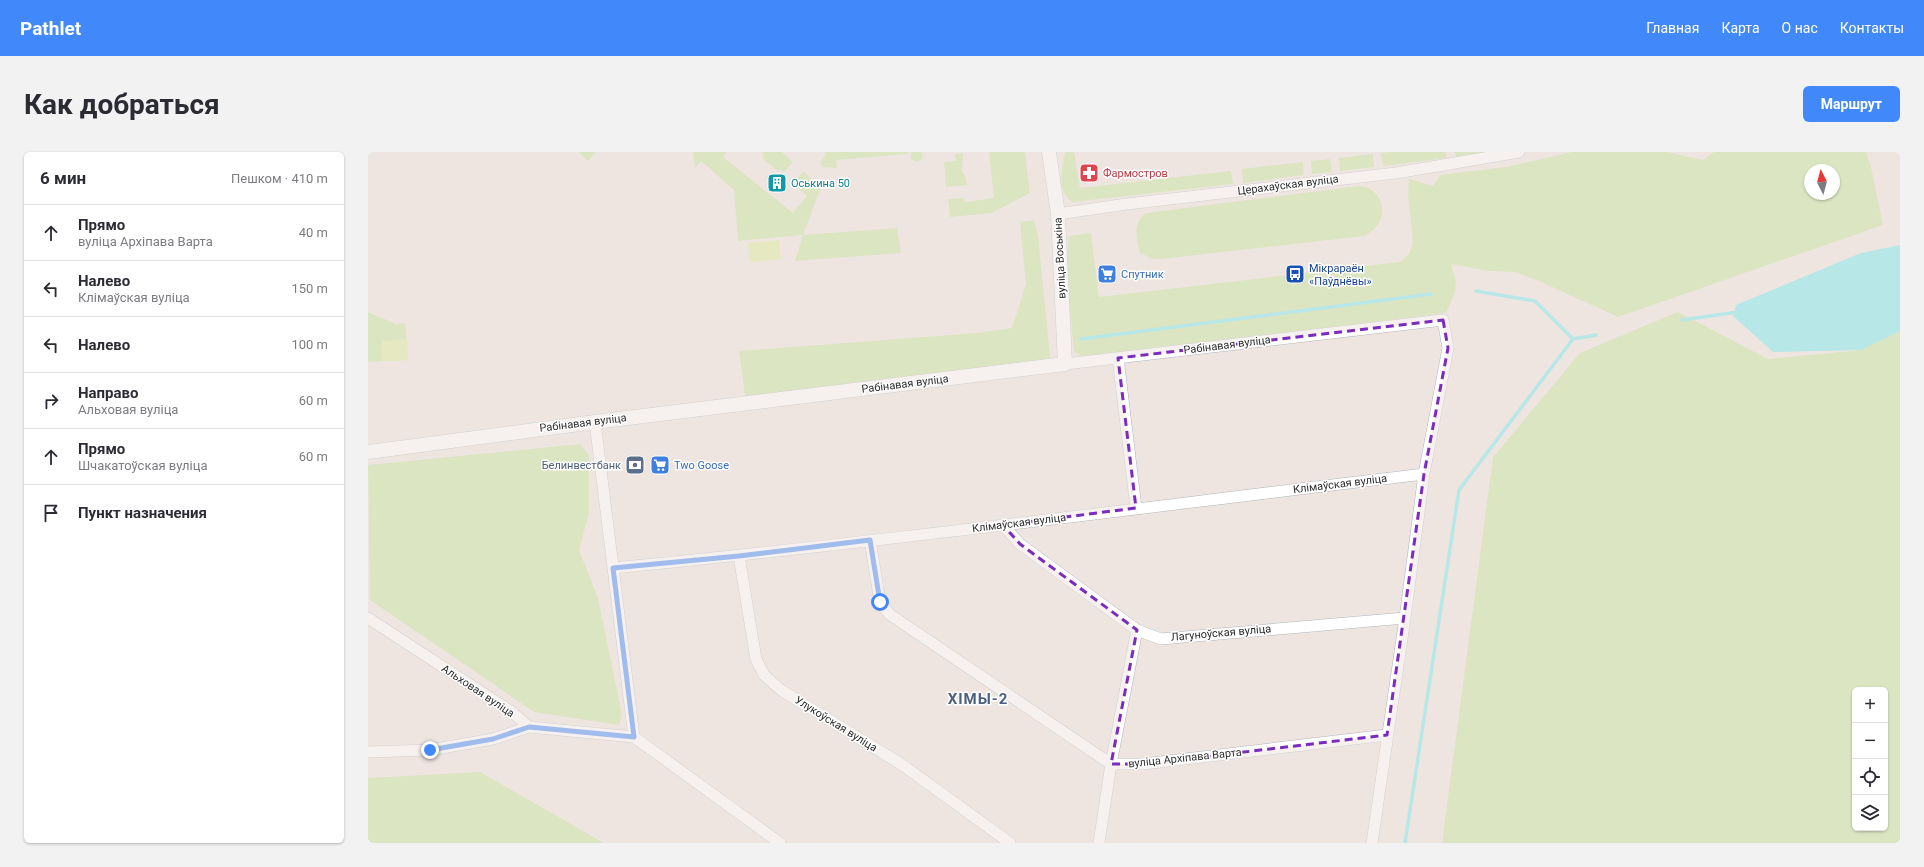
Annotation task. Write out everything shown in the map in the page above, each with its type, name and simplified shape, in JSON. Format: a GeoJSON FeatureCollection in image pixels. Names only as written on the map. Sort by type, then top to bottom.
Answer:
{"type":"FeatureCollection","features":[{"type":"Feature","properties":{"kind":"street","name":"вуліца Воськіна"},"geometry":{"type":"LineString","coordinates":[[1049,152],[1058,214],[1065,364]]}},
{"type":"Feature","properties":{"kind":"street","name":"Церахаўская вуліца"},"geometry":{"type":"LineString","coordinates":[[1058,214],[1127,204],[1396,173],[1519,152]]}},
{"type":"Feature","properties":{"kind":"street","name":"Рабінавая вуліца"},"geometry":{"type":"LineString","coordinates":[[368,452],[594,422],[1065,364],[1443,320],[1448,348],[1424,474]]}},
{"type":"Feature","properties":{"kind":"street"},"geometry":{"type":"LineString","coordinates":[[1118,358],[1136,508]]}},
{"type":"Feature","properties":{"kind":"street"},"geometry":{"type":"LineString","coordinates":[[594,422],[634,737]]}},
{"type":"Feature","properties":{"kind":"street"},"geometry":{"type":"LineString","coordinates":[[1372,843],[1405,618],[1424,474]]}},
{"type":"Feature","properties":{"kind":"street","name":"Клімаўская вуліца"},"geometry":{"type":"LineString","coordinates":[[613,568],[739,556],[1424,474]]}},
{"type":"Feature","properties":{"kind":"street","name":"Лагуноўская вуліца"},"geometry":{"type":"LineString","coordinates":[[1003,525],[1020,544],[1136,630],[1161,638],[1405,618]]}},
{"type":"Feature","properties":{"kind":"street"},"geometry":{"type":"LineString","coordinates":[[870,540],[880,602],[889,614],[1111,764]]}},
{"type":"Feature","properties":{"kind":"street","name":"Улукоўская вуліца"},"geometry":{"type":"LineString","coordinates":[[739,556],[756,659],[764,675],[781,690],[904,766],[1010,843]]}},
{"type":"Feature","properties":{"kind":"street","name":"Альховая вуліца"},"geometry":{"type":"LineString","coordinates":[[368,618],[512,712],[529,727]]}},
{"type":"Feature","properties":{"kind":"street"},"geometry":{"type":"LineString","coordinates":[[1099,843],[1111,764],[1136,630]]}},
{"type":"Feature","properties":{"kind":"street"},"geometry":{"type":"LineString","coordinates":[[368,752],[437,748],[493,739],[529,727],[634,737],[780,843]]}},
{"type":"Feature","properties":{"kind":"street","name":"вуліца Архіпава Варта"},"geometry":{"type":"LineString","coordinates":[[1111,764],[1143,764],[1387,735]]}},
{"type":"Feature","properties":{"kind":"highlighted area"},"geometry":{"type":"Polygon","coordinates":[[[1443,320],[1448,348],[1424,474],[1387,735],[1143,764],[1111,764],[1137,630],[1020,544],[1003,525],[1136,508],[1118,358],[1443,320]]]}},
{"type":"Feature","properties":{"kind":"green space"},"geometry":{"type":"Polygon","coordinates":[[[578,152],[595,152],[588,161],[578,152]]]}},
{"type":"Feature","properties":{"kind":"green space"},"geometry":{"type":"Polygon","coordinates":[[[693,152],[727,152],[723,157],[793,213],[807,196],[797,187],[799,185],[795,182],[803,171],[821,187],[803,235],[738,241],[734,190],[701,161],[695,168],[693,152]]]}},
{"type":"Feature","properties":{"kind":"green space"},"geometry":{"type":"Polygon","coordinates":[[[761,152],[782,152],[793,162],[784,172],[780,169],[778,171],[762,158],[764,155],[761,152]]]}},
{"type":"Feature","properties":{"kind":"green space"},"geometry":{"type":"Polygon","coordinates":[[[824,152],[909,152],[907,154],[836,160],[837,168],[822,167],[821,162],[826,154],[824,152]]]}},
{"type":"Feature","properties":{"kind":"green space"},"geometry":{"type":"Polygon","coordinates":[[[911,152],[922,152],[923,158],[917,162],[911,159],[911,152]]]}},
{"type":"Feature","properties":{"kind":"green space"},"geometry":{"type":"Polygon","coordinates":[[[989,152],[1025,152],[1030,193],[992,213],[950,217],[948,199],[963,198],[965,202],[994,198],[989,152]]]}},
{"type":"Feature","properties":{"kind":"green space"},"geometry":{"type":"Polygon","coordinates":[[[1065,152],[1074,152],[1080,188],[1231,171],[1233,184],[1073,202],[1064,193],[1062,186],[1062,172],[1065,152]]]}},
{"type":"Feature","properties":{"kind":"green space"},"geometry":{"type":"Polygon","coordinates":[[[1446,152],[1446,158],[1383,166],[1381,153],[1446,152]]]}},
{"type":"Feature","properties":{"kind":"green space"},"geometry":{"type":"Polygon","coordinates":[[[1455,152],[1489,152],[1456,157],[1455,152]]]}},
{"type":"Feature","properties":{"kind":"green space"},"geometry":{"type":"Polygon","coordinates":[[[1572,152],[1667,152],[1703,160],[1714,152],[1866,152],[1871,167],[1883,225],[1618,317],[1539,281],[1515,272],[1489,271],[1451,264],[1456,281],[1455,292],[1446,313],[1084,357],[1074,352],[1066,268],[1069,236],[1091,233],[1099,297],[1400,262],[1409,254],[1413,243],[1408,194],[1409,179],[1433,186],[1440,175],[1506,167],[1572,152]]]}},
{"type":"Feature","properties":{"kind":"green space"},"geometry":{"type":"Polygon","coordinates":[[[963,153],[962,173],[964,173],[967,185],[946,187],[944,162],[956,161],[955,154],[963,153]]]}},
{"type":"Feature","properties":{"kind":"green space"},"geometry":{"type":"Polygon","coordinates":[[[1373,154],[1374,167],[1340,171],[1339,158],[1373,154]]]}},
{"type":"Feature","properties":{"kind":"green space"},"geometry":{"type":"Polygon","coordinates":[[[1330,159],[1332,172],[1312,174],[1311,161],[1330,159]]]}},
{"type":"Feature","properties":{"kind":"green space"},"geometry":{"type":"Polygon","coordinates":[[[1303,162],[1304,175],[1243,183],[1242,169],[1303,162]]]}},
{"type":"Feature","properties":{"kind":"green space"},"geometry":{"type":"Polygon","coordinates":[[[1359,186],[1373,191],[1379,198],[1382,210],[1379,223],[1370,233],[1364,236],[1161,259],[1153,259],[1140,253],[1136,231],[1139,222],[1146,213],[1359,186]]]}},
{"type":"Feature","properties":{"kind":"green space"},"geometry":{"type":"Polygon","coordinates":[[[1034,220],[1038,236],[1051,366],[746,403],[739,351],[977,333],[1012,328],[1026,284],[1020,222],[1034,220]]]}},
{"type":"Feature","properties":{"kind":"green space"},"geometry":{"type":"Polygon","coordinates":[[[897,228],[901,253],[795,261],[803,235],[897,228]]]}},
{"type":"Feature","properties":{"kind":"green space"},"geometry":{"type":"Polygon","coordinates":[[[779,240],[781,259],[750,262],[748,243],[779,240]]]}},
{"type":"Feature","properties":{"kind":"green space"},"geometry":{"type":"Polygon","coordinates":[[[368,312],[396,324],[405,323],[408,360],[368,362],[368,312]]]}},
{"type":"Feature","properties":{"kind":"green space"},"geometry":{"type":"Polygon","coordinates":[[[1678,312],[1768,359],[1861,350],[1900,331],[1900,843],[1442,843],[1493,457],[1580,353],[1678,312]]]}},
{"type":"Feature","properties":{"kind":"green space"},"geometry":{"type":"Polygon","coordinates":[[[407,339],[408,360],[382,361],[381,341],[407,339]]]}},
{"type":"Feature","properties":{"kind":"green space"},"geometry":{"type":"Polygon","coordinates":[[[580,444],[589,455],[589,513],[579,550],[598,598],[622,715],[619,725],[534,712],[370,600],[368,465],[580,444]]]}},
{"type":"Feature","properties":{"kind":"green space"},"geometry":{"type":"Polygon","coordinates":[[[480,772],[604,843],[368,843],[368,778],[480,772]]]}},
{"type":"Feature","properties":{"kind":"water"},"geometry":{"type":"Polygon","coordinates":[[[1900,245],[1900,331],[1861,350],[1773,352],[1733,316],[1736,305],[1861,253],[1900,245]]]}},
{"type":"Feature","properties":{"kind":"waterway"},"geometry":{"type":"LineString","coordinates":[[1476,291],[1535,301],[1573,339]]}},
{"type":"Feature","properties":{"kind":"waterway"},"geometry":{"type":"LineString","coordinates":[[1081,339],[1431,294]]}},
{"type":"Feature","properties":{"kind":"waterway"},"geometry":{"type":"LineString","coordinates":[[1682,320],[1738,312]]}},
{"type":"Feature","properties":{"kind":"waterway"},"geometry":{"type":"LineString","coordinates":[[1405,843],[1459,490],[1573,339],[1596,335]]}},
{"type":"Feature","properties":{"kind":"place","name":"Фармостров"},"geometry":{"type":"Point","coordinates":[1089,173]}},
{"type":"Feature","properties":{"kind":"place","name":"Оськина 50"},"geometry":{"type":"Point","coordinates":[777,183]}},
{"type":"Feature","properties":{"kind":"place","name":"Спутник"},"geometry":{"type":"Point","coordinates":[1107,274]}},
{"type":"Feature","properties":{"kind":"place","name":"Мікрараён «Паўднёвы»"},"geometry":{"type":"Point","coordinates":[1295,274]}},
{"type":"Feature","properties":{"kind":"place","name":"Белинвестбанк"},"geometry":{"type":"Point","coordinates":[635,465]}},
{"type":"Feature","properties":{"kind":"place","name":"Two Goose"},"geometry":{"type":"Point","coordinates":[660,465]}},
{"type":"Feature","properties":{"kind":"district","name":"ХІМЫ-2"},"geometry":{"type":"Point","coordinates":[978,699]}},
{"type":"Feature","properties":{"kind":"route"},"geometry":{"type":"LineString","coordinates":[[430,750],[493,739],[529,727],[634,737],[613,568],[739,556],[870,540],[880,602]]}}]}
